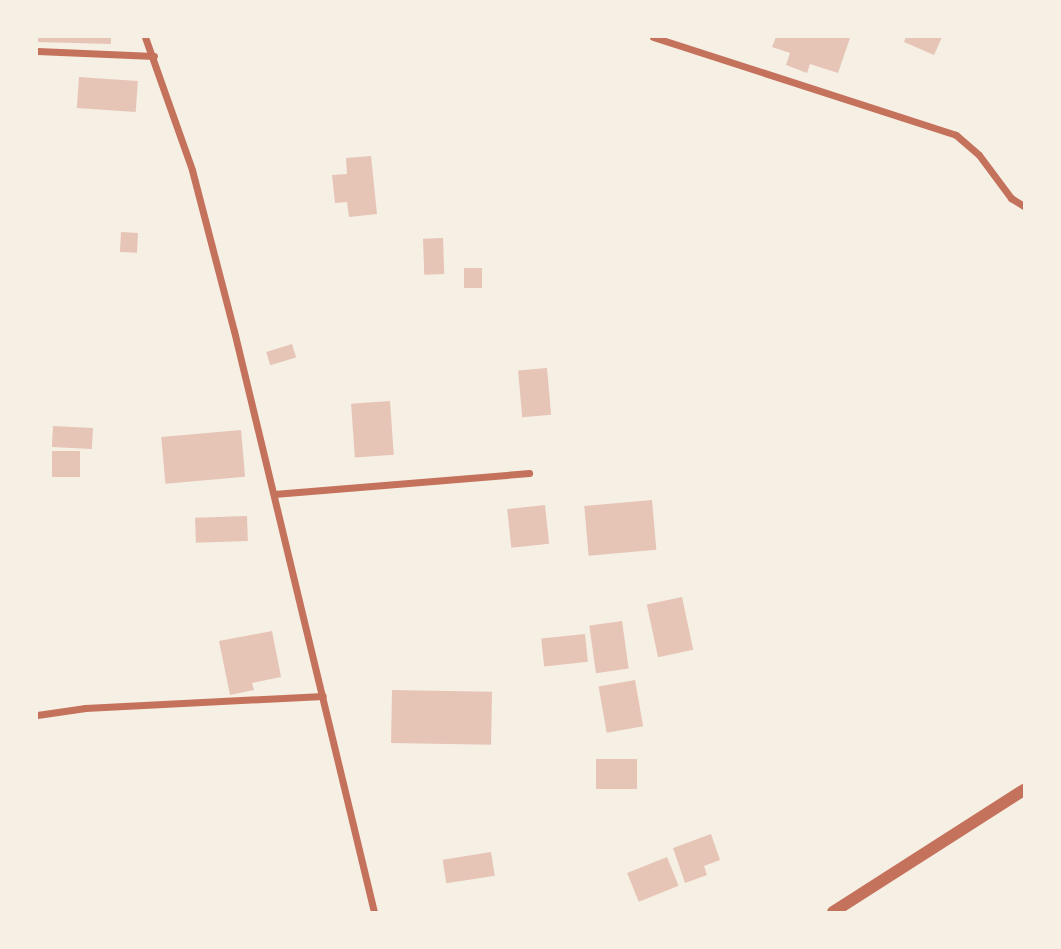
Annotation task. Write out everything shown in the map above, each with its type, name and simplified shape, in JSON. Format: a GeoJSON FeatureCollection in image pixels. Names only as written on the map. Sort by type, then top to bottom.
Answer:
{"type":"FeatureCollection","features":[{"type":"Feature","properties":{"kind":"street"},"geometry":{"type":"LineString","coordinates":[[145,37],[192,170],[274,494],[374,912]]}},
{"type":"Feature","properties":{"kind":"street"},"geometry":{"type":"LineString","coordinates":[[653,37],[956,135],[979,155],[1011,198],[1024,206]]}},
{"type":"Feature","properties":{"kind":"street"},"geometry":{"type":"LineString","coordinates":[[37,51],[153,56]]}},
{"type":"Feature","properties":{"kind":"street"},"geometry":{"type":"LineString","coordinates":[[274,494],[529,473]]}},
{"type":"Feature","properties":{"kind":"street"},"geometry":{"type":"LineString","coordinates":[[37,715],[85,708],[323,696]]}},
{"type":"Feature","properties":{"kind":"street"},"geometry":{"type":"LineString","coordinates":[[833,912],[1024,790]]}},
{"type":"Feature","properties":{"kind":"building"},"geometry":{"type":"Polygon","coordinates":[[[37,37],[111,37],[111,44],[37,42],[37,37]]]}},
{"type":"Feature","properties":{"kind":"building"},"geometry":{"type":"Polygon","coordinates":[[[776,37],[850,38],[838,73],[810,64],[807,73],[786,65],[790,53],[772,47],[776,37]]]}},
{"type":"Feature","properties":{"kind":"building"},"geometry":{"type":"Polygon","coordinates":[[[906,37],[942,37],[934,55],[904,42],[906,37]]]}},
{"type":"Feature","properties":{"kind":"building"},"geometry":{"type":"Polygon","coordinates":[[[79,77],[138,81],[136,112],[77,108],[79,77]]]}},
{"type":"Feature","properties":{"kind":"building"},"geometry":{"type":"Polygon","coordinates":[[[371,156],[377,214],[349,217],[347,202],[335,203],[332,175],[347,174],[346,158],[371,156]]]}},
{"type":"Feature","properties":{"kind":"building"},"geometry":{"type":"Polygon","coordinates":[[[121,232],[138,233],[137,253],[120,252],[121,232]]]}},
{"type":"Feature","properties":{"kind":"building"},"geometry":{"type":"Polygon","coordinates":[[[443,238],[444,274],[424,275],[423,239],[443,238]]]}},
{"type":"Feature","properties":{"kind":"building"},"geometry":{"type":"Polygon","coordinates":[[[464,268],[482,268],[482,288],[464,288],[464,268]]]}},
{"type":"Feature","properties":{"kind":"building"},"geometry":{"type":"Polygon","coordinates":[[[292,344],[296,357],[270,365],[266,352],[292,344]]]}},
{"type":"Feature","properties":{"kind":"building"},"geometry":{"type":"Polygon","coordinates":[[[547,368],[551,415],[522,417],[518,371],[547,368]]]}},
{"type":"Feature","properties":{"kind":"building"},"geometry":{"type":"Polygon","coordinates":[[[390,401],[394,455],[355,458],[351,404],[390,401]]]}},
{"type":"Feature","properties":{"kind":"building"},"geometry":{"type":"Polygon","coordinates":[[[53,426],[93,428],[92,449],[52,447],[53,426]]]}},
{"type":"Feature","properties":{"kind":"building"},"geometry":{"type":"Polygon","coordinates":[[[241,430],[245,477],[165,484],[161,437],[241,430]]]}},
{"type":"Feature","properties":{"kind":"building"},"geometry":{"type":"Polygon","coordinates":[[[52,451],[80,451],[80,477],[52,477],[52,451]]]}},
{"type":"Feature","properties":{"kind":"building"},"geometry":{"type":"Polygon","coordinates":[[[652,500],[656,550],[589,556],[584,506],[652,500]]]}},
{"type":"Feature","properties":{"kind":"building"},"geometry":{"type":"Polygon","coordinates":[[[545,505],[549,544],[511,548],[507,509],[545,505]]]}},
{"type":"Feature","properties":{"kind":"building"},"geometry":{"type":"Polygon","coordinates":[[[247,516],[248,541],[196,543],[195,518],[247,516]]]}},
{"type":"Feature","properties":{"kind":"building"},"geometry":{"type":"Polygon","coordinates":[[[682,597],[693,650],[658,657],[647,604],[682,597]]]}},
{"type":"Feature","properties":{"kind":"building"},"geometry":{"type":"Polygon","coordinates":[[[622,621],[629,669],[596,673],[589,626],[622,621]]]}},
{"type":"Feature","properties":{"kind":"building"},"geometry":{"type":"Polygon","coordinates":[[[272,631],[281,677],[252,683],[254,690],[230,695],[219,641],[272,631]]]}},
{"type":"Feature","properties":{"kind":"building"},"geometry":{"type":"Polygon","coordinates":[[[585,634],[588,662],[544,666],[541,639],[585,634]]]}},
{"type":"Feature","properties":{"kind":"building"},"geometry":{"type":"Polygon","coordinates":[[[635,680],[643,726],[607,733],[599,686],[635,680]]]}},
{"type":"Feature","properties":{"kind":"building"},"geometry":{"type":"Polygon","coordinates":[[[392,690],[492,692],[491,745],[391,743],[392,690]]]}},
{"type":"Feature","properties":{"kind":"building"},"geometry":{"type":"Polygon","coordinates":[[[596,759],[637,759],[637,789],[596,789],[596,759]]]}},
{"type":"Feature","properties":{"kind":"building"},"geometry":{"type":"Polygon","coordinates":[[[711,834],[720,860],[704,866],[707,875],[685,883],[673,848],[711,834]]]}},
{"type":"Feature","properties":{"kind":"building"},"geometry":{"type":"Polygon","coordinates":[[[491,852],[495,876],[446,883],[443,860],[491,852]]]}},
{"type":"Feature","properties":{"kind":"building"},"geometry":{"type":"Polygon","coordinates":[[[667,857],[679,886],[639,902],[627,873],[667,857]]]}}]}
